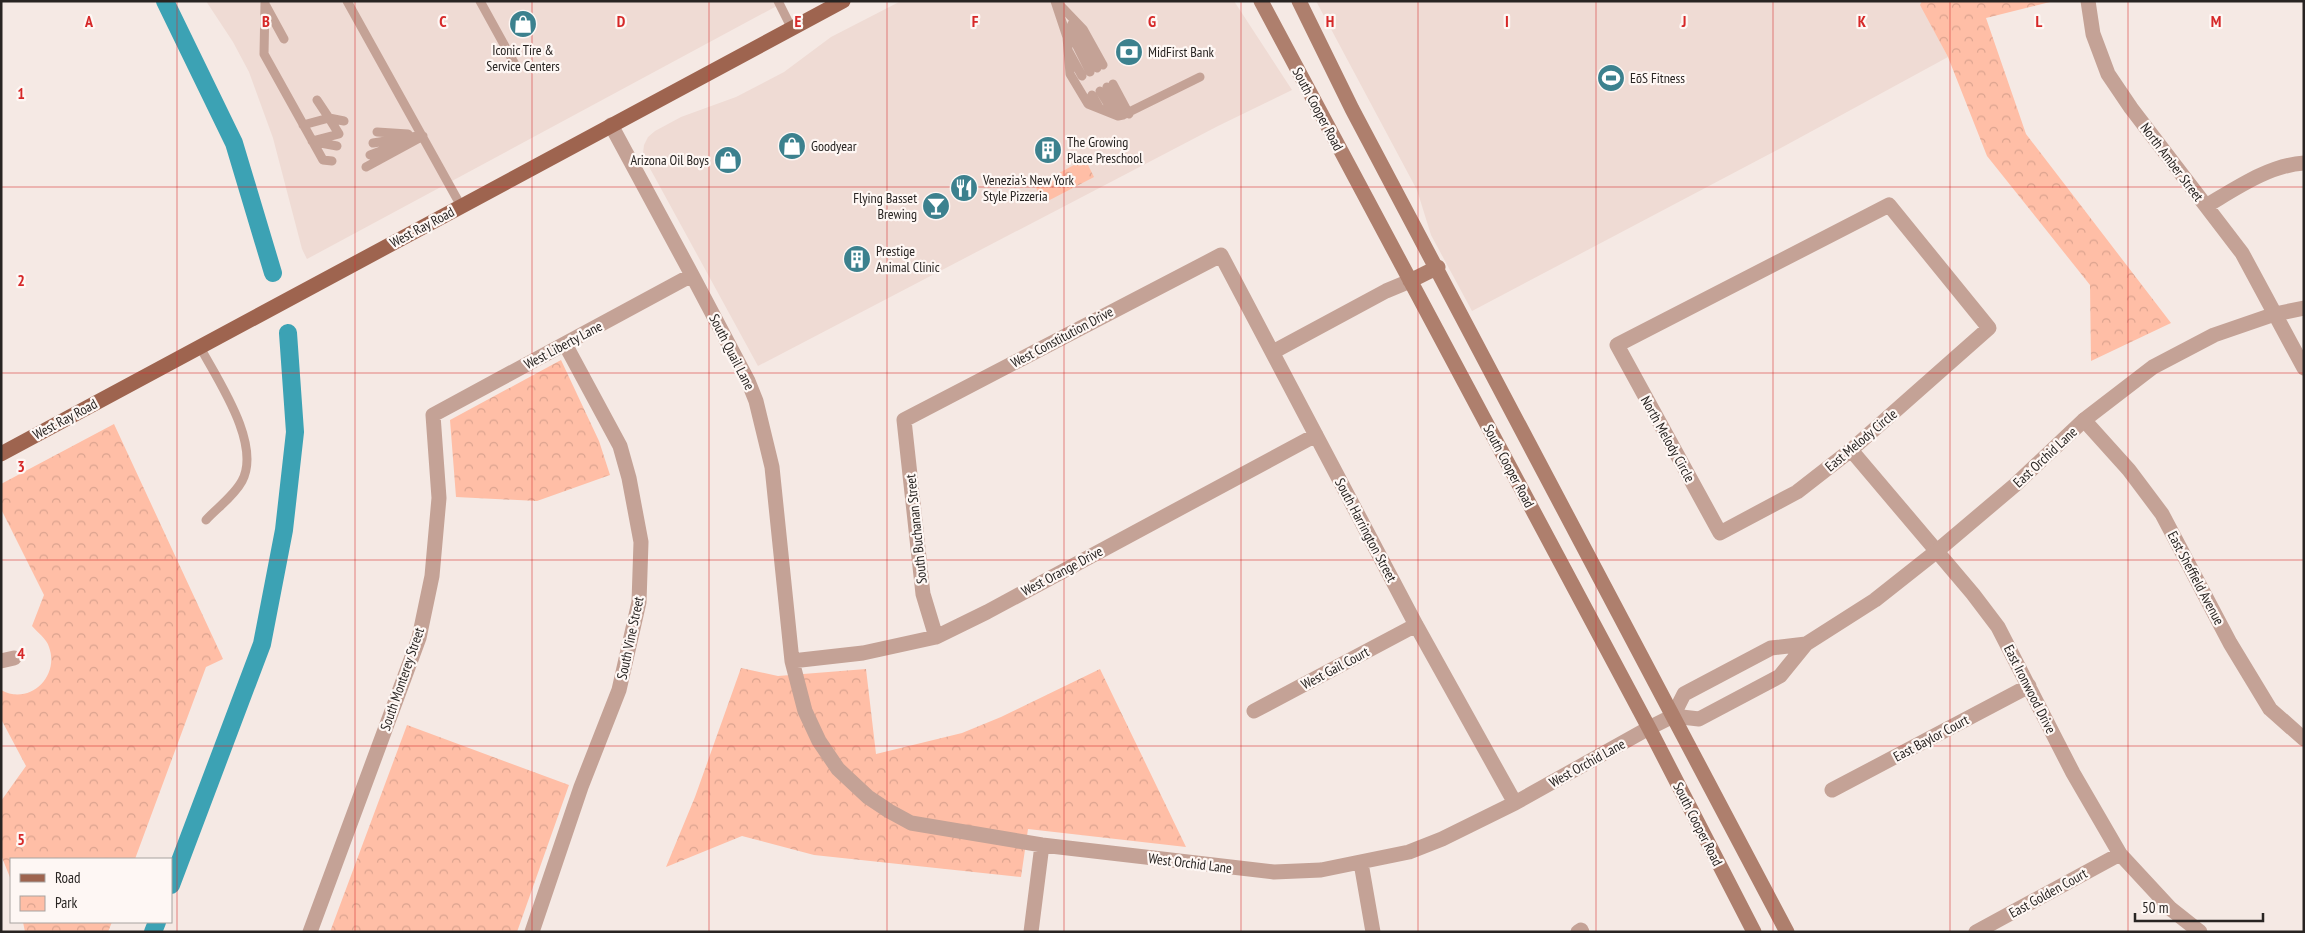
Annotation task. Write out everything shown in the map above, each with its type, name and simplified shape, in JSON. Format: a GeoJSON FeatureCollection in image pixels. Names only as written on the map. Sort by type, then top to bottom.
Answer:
{"type":"FeatureCollection","features":[{"type":"Feature","properties":{"kind":"main road","name":"West Ray Road"},"geometry":{"type":"LineString","coordinates":[[1,454],[843,1]]}},
{"type":"Feature","properties":{"kind":"main road","name":"South Cooper Road"},"geometry":{"type":"LineString","coordinates":[[1261,1],[1649,728],[1754,932]]}},
{"type":"Feature","properties":{"kind":"main road","name":"South Cooper Road"},"geometry":{"type":"LineString","coordinates":[[1299,1],[1352,108],[1438,267],[1787,932]]}},
{"type":"Feature","properties":{"kind":"main road"},"geometry":{"type":"LineString","coordinates":[[1410,281],[1438,267]]}},
{"type":"Feature","properties":{"kind":"street","name":"North Amber Street"},"geometry":{"type":"LineString","coordinates":[[2088,1],[2093,34],[2108,74],[2131,108],[2242,253],[2304,368]]}},
{"type":"Feature","properties":{"kind":"street","name":"South Quail Lane"},"geometry":{"type":"LineString","coordinates":[[611,125],[748,380],[756,401],[772,467],[792,661]]}},
{"type":"Feature","properties":{"kind":"street"},"geometry":{"type":"LineString","coordinates":[[2206,206],[2253,179],[2294,164],[2304,163]]}},
{"type":"Feature","properties":{"kind":"street","name":"East Melody Circle"},"geometry":{"type":"LineString","coordinates":[[1617,345],[1889,205],[1989,328],[1851,450],[1797,492],[1720,533]]}},
{"type":"Feature","properties":{"kind":"street","name":"South Harrington Street"},"geometry":{"type":"LineString","coordinates":[[1221,255],[1416,625],[1515,802]]}},
{"type":"Feature","properties":{"kind":"street","name":"West Constitution Drive"},"geometry":{"type":"LineString","coordinates":[[904,420],[1221,255]]}},
{"type":"Feature","properties":{"kind":"street","name":"West Liberty Lane"},"geometry":{"type":"LineString","coordinates":[[433,415],[692,275]]}},
{"type":"Feature","properties":{"kind":"street"},"geometry":{"type":"LineString","coordinates":[[1273,352],[1386,291],[1410,281]]}},
{"type":"Feature","properties":{"kind":"street","name":"East Orchid Lane"},"geometry":{"type":"LineString","coordinates":[[1806,644],[1771,648],[1684,694],[1673,716],[1699,720],[1780,676],[1806,644],[1875,600],[1937,551],[2015,484],[2084,420],[2153,368],[2214,335],[2274,314],[2304,308]]}},
{"type":"Feature","properties":{"kind":"street","name":"South Vine Street"},"geometry":{"type":"LineString","coordinates":[[532,932],[581,787],[619,690],[639,602],[641,542],[629,478],[620,446],[565,344]]}},
{"type":"Feature","properties":{"kind":"street","name":"North Melody Circle"},"geometry":{"type":"LineString","coordinates":[[1617,345],[1720,533]]}},
{"type":"Feature","properties":{"kind":"street","name":"South Monterey Street"},"geometry":{"type":"LineString","coordinates":[[310,932],[419,638],[432,576],[439,498],[433,415]]}},
{"type":"Feature","properties":{"kind":"street","name":"South Buchanan Street"},"geometry":{"type":"LineString","coordinates":[[904,420],[924,594],[936,637]]}},
{"type":"Feature","properties":{"kind":"street","name":"East Sheffield Avenue"},"geometry":{"type":"LineString","coordinates":[[2084,420],[2129,470],[2162,514],[2230,643],[2270,709],[2304,738]]}},
{"type":"Feature","properties":{"kind":"street","name":"West Orange Drive"},"geometry":{"type":"LineString","coordinates":[[792,661],[864,654],[936,637],[987,612],[1316,435]]}},
{"type":"Feature","properties":{"kind":"street","name":"East Ironwood Drive"},"geometry":{"type":"LineString","coordinates":[[1851,450],[1973,594],[1998,627],[2073,773],[2120,854],[2171,909],[2200,932]]}},
{"type":"Feature","properties":{"kind":"street","name":"West Gail Court"},"geometry":{"type":"LineString","coordinates":[[1254,711],[1416,625]]}},
{"type":"Feature","properties":{"kind":"street","name":"West Orchid Lane"},"geometry":{"type":"LineString","coordinates":[[792,661],[804,711],[819,741],[838,769],[868,797],[912,823],[1042,845],[1274,872],[1321,870],[1361,863],[1409,852],[1442,840],[1649,728]]}},
{"type":"Feature","properties":{"kind":"street","name":"East Baylor Court"},"geometry":{"type":"LineString","coordinates":[[1832,790],[2029,686]]}},
{"type":"Feature","properties":{"kind":"street"},"geometry":{"type":"LineString","coordinates":[[1649,728],[1673,716]]}},
{"type":"Feature","properties":{"kind":"street"},"geometry":{"type":"LineString","coordinates":[[1031,932],[1042,845]]}},
{"type":"Feature","properties":{"kind":"street","name":"East Golden Court"},"geometry":{"type":"LineString","coordinates":[[1976,932],[2120,854]]}},
{"type":"Feature","properties":{"kind":"street"},"geometry":{"type":"LineString","coordinates":[[1361,863],[1373,932]]}},
{"type":"Feature","properties":{"kind":"lane"},"geometry":{"type":"LineString","coordinates":[[347,1],[461,206]]}},
{"type":"Feature","properties":{"kind":"lane"},"geometry":{"type":"LineString","coordinates":[[480,1],[517,68]]}},
{"type":"Feature","properties":{"kind":"lane"},"geometry":{"type":"LineString","coordinates":[[778,1],[792,29]]}},
{"type":"Feature","properties":{"kind":"lane"},"geometry":{"type":"LineString","coordinates":[[1055,1],[1067,37],[1070,74],[1088,104],[1122,114],[1200,77]]}},
{"type":"Feature","properties":{"kind":"lane"},"geometry":{"type":"LineString","coordinates":[[1055,1],[1082,29],[1093,70]]}},
{"type":"Feature","properties":{"kind":"lane"},"geometry":{"type":"LineString","coordinates":[[1055,1],[1093,70]]}},
{"type":"Feature","properties":{"kind":"lane"},"geometry":{"type":"LineString","coordinates":[[264,2],[284,39]]}},
{"type":"Feature","properties":{"kind":"lane"},"geometry":{"type":"LineString","coordinates":[[264,2],[264,54],[322,160],[332,161]]}},
{"type":"Feature","properties":{"kind":"lane"},"geometry":{"type":"LineString","coordinates":[[1067,47],[1093,70]]}},
{"type":"Feature","properties":{"kind":"lane"},"geometry":{"type":"LineString","coordinates":[[1100,109],[1103,89]]}},
{"type":"Feature","properties":{"kind":"lane"},"geometry":{"type":"LineString","coordinates":[[1103,89],[1122,114]]}},
{"type":"Feature","properties":{"kind":"lane"},"geometry":{"type":"LineString","coordinates":[[1103,89],[1122,114]]}},
{"type":"Feature","properties":{"kind":"lane"},"geometry":{"type":"LineString","coordinates":[[312,141],[339,134],[317,100]]}},
{"type":"Feature","properties":{"kind":"lane"},"geometry":{"type":"LineString","coordinates":[[303,125],[329,118],[344,121]]}},
{"type":"Feature","properties":{"kind":"lane"},"geometry":{"type":"LineString","coordinates":[[377,132],[423,136]]}},
{"type":"Feature","properties":{"kind":"lane"},"geometry":{"type":"LineString","coordinates":[[373,143],[423,136]]}},
{"type":"Feature","properties":{"kind":"lane"},"geometry":{"type":"LineString","coordinates":[[370,155],[423,136]]}},
{"type":"Feature","properties":{"kind":"lane"},"geometry":{"type":"LineString","coordinates":[[366,167],[423,136]]}},
{"type":"Feature","properties":{"kind":"lane"},"geometry":{"type":"LineString","coordinates":[[312,141],[336,146]]}},
{"type":"Feature","properties":{"kind":"lane"},"geometry":{"type":"LineString","coordinates":[[200,347],[239,421],[248,461],[242,482],[206,520]]}},
{"type":"Feature","properties":{"kind":"shaded area"},"geometry":{"type":"Polygon","coordinates":[[[206,1],[786,1],[307,259],[302,249],[273,138],[249,72],[233,42],[206,1]]]}},
{"type":"Feature","properties":{"kind":"shaded area"},"geometry":{"type":"Polygon","coordinates":[[[901,1],[1234,1],[1292,90],[1218,126],[758,366],[647,163],[643,153],[644,145],[648,137],[655,131],[681,117],[736,97],[784,72],[831,37],[901,1]]]}},
{"type":"Feature","properties":{"kind":"shaded area"},"geometry":{"type":"Polygon","coordinates":[[[1316,1],[1922,1],[1921,5],[1948,57],[1779,149],[1472,311],[1431,235],[1417,190],[1316,1]]]}},
{"type":"Feature","properties":{"kind":"green space"},"geometry":{"type":"Polygon","coordinates":[[[1922,1],[2054,1],[1986,18],[2026,134],[2171,323],[2091,361],[2090,285],[1987,156],[1948,57],[1920,5],[1922,1]]]}},
{"type":"Feature","properties":{"kind":"green space"},"geometry":{"type":"Polygon","coordinates":[[[1085,159],[1094,177],[1044,203],[1035,186],[1085,159]]]}},
{"type":"Feature","properties":{"kind":"green space"},"geometry":{"type":"Polygon","coordinates":[[[561,360],[599,441],[610,475],[537,501],[456,497],[450,420],[561,360]]]}},
{"type":"Feature","properties":{"kind":"green space"},"geometry":{"type":"Polygon","coordinates":[[[114,424],[223,659],[206,667],[135,858],[10,858],[10,878],[1,855],[1,801],[26,766],[1,719],[1,690],[12,694],[22,694],[40,686],[50,669],[51,658],[46,641],[32,626],[44,595],[1,509],[1,484],[114,424]]]}},
{"type":"Feature","properties":{"kind":"green space"},"geometry":{"type":"Polygon","coordinates":[[[741,668],[778,676],[866,669],[876,754],[962,733],[1001,717],[1100,669],[1186,847],[1028,829],[1021,877],[814,855],[742,836],[666,867],[695,797],[741,668]]]}},
{"type":"Feature","properties":{"kind":"green space"},"geometry":{"type":"Polygon","coordinates":[[[407,725],[569,785],[517,932],[330,932],[407,725]]]}},
{"type":"Feature","properties":{"kind":"green space"},"geometry":{"type":"Polygon","coordinates":[[[23,923],[112,923],[108,932],[25,932],[23,923]]]}},
{"type":"Feature","properties":{"kind":"waterway"},"geometry":{"type":"LineString","coordinates":[[165,1],[234,143],[273,273]]}},
{"type":"Feature","properties":{"kind":"waterway"},"geometry":{"type":"LineString","coordinates":[[172,882],[262,644],[284,530],[295,432],[288,333]]}},
{"type":"Feature","properties":{"kind":"waterway"},"geometry":{"type":"LineString","coordinates":[[153,932],[157,923]]}},
{"type":"Feature","properties":{"kind":"place","name":"Iconic Tire & Service Centers"},"geometry":{"type":"Point","coordinates":[523,24]}},
{"type":"Feature","properties":{"kind":"place","name":"MidFirst Bank"},"geometry":{"type":"Point","coordinates":[1129,52]}},
{"type":"Feature","properties":{"kind":"place","name":"EōS Fitness"},"geometry":{"type":"Point","coordinates":[1611,78]}},
{"type":"Feature","properties":{"kind":"place","name":"Goodyear"},"geometry":{"type":"Point","coordinates":[792,146]}},
{"type":"Feature","properties":{"kind":"place","name":"The Growing Place Preschool"},"geometry":{"type":"Point","coordinates":[1048,150]}},
{"type":"Feature","properties":{"kind":"place","name":"Arizona Oil Boys"},"geometry":{"type":"Point","coordinates":[728,160]}},
{"type":"Feature","properties":{"kind":"place","name":"Venezia's New York Style Pizzeria"},"geometry":{"type":"Point","coordinates":[964,188]}},
{"type":"Feature","properties":{"kind":"place","name":"Flying Basset Brewing"},"geometry":{"type":"Point","coordinates":[936,206]}},
{"type":"Feature","properties":{"kind":"place","name":"Prestige Animal Clinic"},"geometry":{"type":"Point","coordinates":[857,259]}}]}
